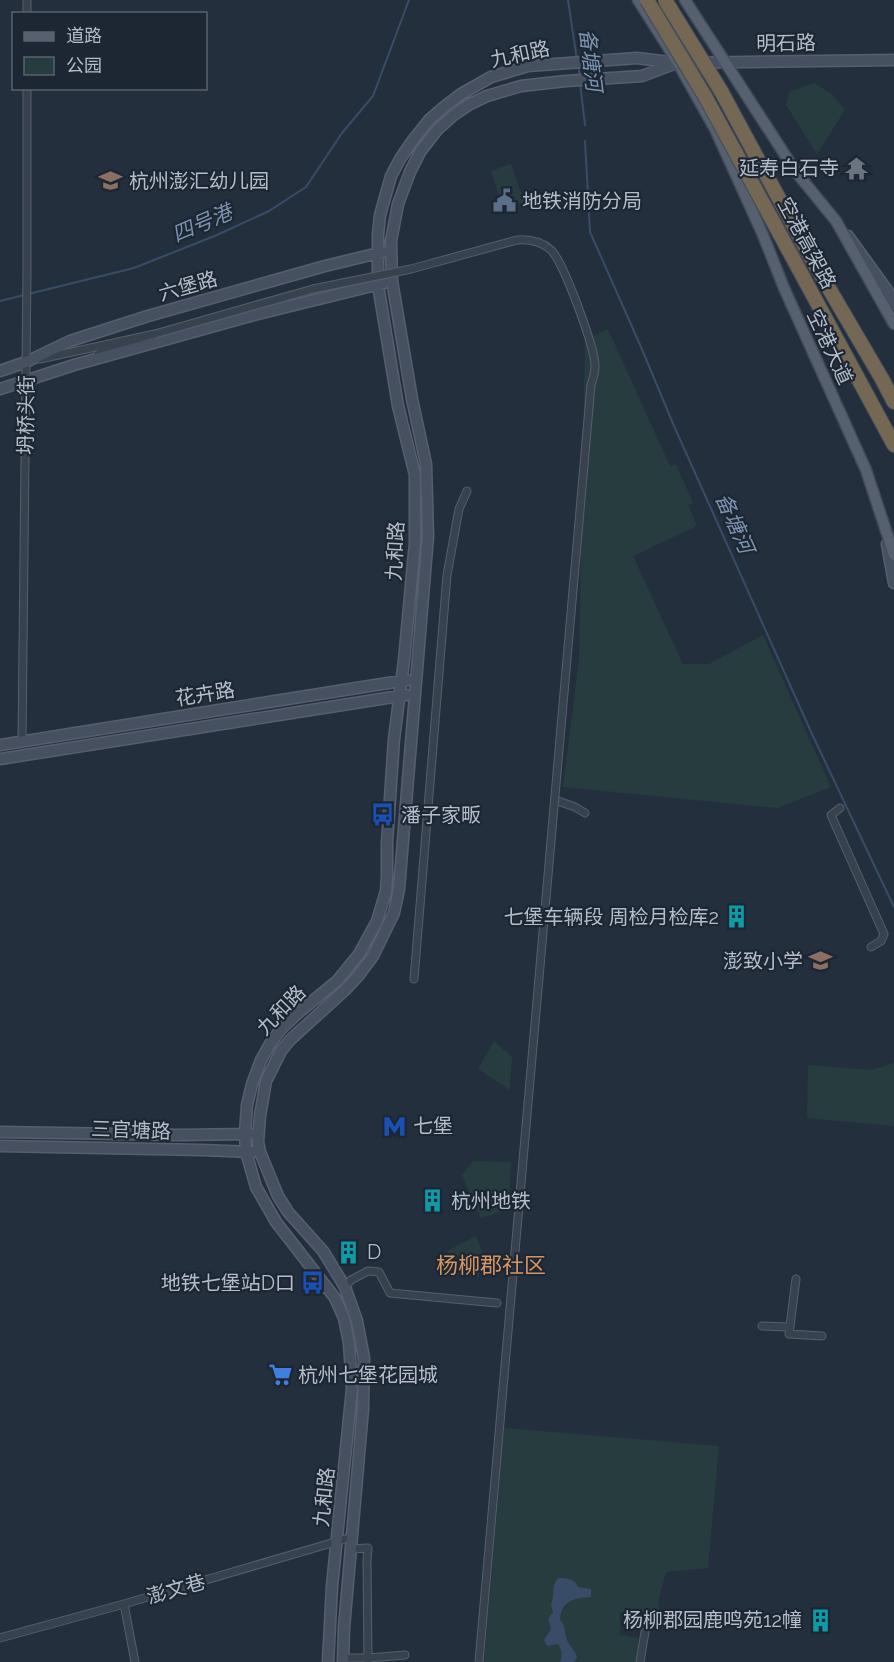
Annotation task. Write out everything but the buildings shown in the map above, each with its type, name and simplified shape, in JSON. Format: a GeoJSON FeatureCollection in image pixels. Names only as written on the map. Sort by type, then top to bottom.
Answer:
{"type":"FeatureCollection","features":[{"type":"Feature","properties":{"kind":"highway","name":"空港高架路"},"geometry":{"type":"LineString","coordinates":[[646,0],[706,98],[894,445]]}},
{"type":"Feature","properties":{"kind":"highway","name":"空港高架路"},"geometry":{"type":"LineString","coordinates":[[665,0],[721,91],[810,256],[894,402]]}},
{"type":"Feature","properties":{"kind":"highway"},"geometry":{"type":"LineString","coordinates":[[882,379],[894,396]]}},
{"type":"Feature","properties":{"kind":"main road","name":"空港大道"},"geometry":{"type":"LineString","coordinates":[[638,0],[678,63],[715,129],[866,470],[894,555]]}},
{"type":"Feature","properties":{"kind":"main road"},"geometry":{"type":"LineString","coordinates":[[685,0],[796,172],[836,221],[894,324]]}},
{"type":"Feature","properties":{"kind":"street","name":"九和路"},"geometry":{"type":"LineString","coordinates":[[328,1662],[332,1586],[352,1389],[349,1343],[344,1318],[335,1298],[276,1222],[256,1187],[246,1152],[245,1134],[247,1105],[252,1084],[270,1044],[281,1029],[336,981],[359,954],[382,905],[387,884],[388,816],[394,739],[415,543],[415,475],[398,406],[378,285],[380,215],[392,176],[400,159],[429,120],[461,94],[491,77],[528,66],[590,61],[637,58],[678,63]]}},
{"type":"Feature","properties":{"kind":"street","name":"明石路"},"geometry":{"type":"LineString","coordinates":[[678,63],[894,60]]}},
{"type":"Feature","properties":{"kind":"street","name":"九和路"},"geometry":{"type":"LineString","coordinates":[[343,1660],[363,1409],[364,1358],[357,1322],[345,1287],[323,1251],[288,1212],[278,1196],[260,1152],[259,1134],[261,1101],[266,1081],[281,1051],[358,976],[373,956],[393,913],[399,889],[428,536],[426,464],[412,399],[392,281],[393,223],[410,172],[420,152],[437,130],[454,114],[470,104],[487,96],[521,86],[642,76],[678,63]]}},
{"type":"Feature","properties":{"kind":"street","name":"坍桥头街"},"geometry":{"type":"LineString","coordinates":[[22,742],[27,90]]}},
{"type":"Feature","properties":{"kind":"street"},"geometry":{"type":"LineString","coordinates":[[836,221],[894,303]]}},
{"type":"Feature","properties":{"kind":"street"},"geometry":{"type":"LineString","coordinates":[[74,365],[109,349],[155,334],[313,289],[411,269],[528,239],[539,242],[551,250],[560,262],[568,278],[593,353],[595,367],[591,385],[479,1662]]}},
{"type":"Feature","properties":{"kind":"street","name":"六堡路"},"geometry":{"type":"LineString","coordinates":[[0,371],[26,362],[70,341],[148,316],[325,266],[391,251]]}},
{"type":"Feature","properties":{"kind":"street"},"geometry":{"type":"LineString","coordinates":[[0,390],[74,365],[254,315],[392,281]]}},
{"type":"Feature","properties":{"kind":"street"},"geometry":{"type":"LineString","coordinates":[[26,362],[155,334]]}},
{"type":"Feature","properties":{"kind":"street"},"geometry":{"type":"LineString","coordinates":[[414,979],[447,575],[459,509],[467,491]]}},
{"type":"Feature","properties":{"kind":"street"},"geometry":{"type":"LineString","coordinates":[[881,511],[894,583]]}},
{"type":"Feature","properties":{"kind":"street","name":"花卉路"},"geometry":{"type":"LineString","coordinates":[[0,746],[417,678]]}},
{"type":"Feature","properties":{"kind":"street","name":"花卉路"},"geometry":{"type":"LineString","coordinates":[[0,759],[415,694]]}},
{"type":"Feature","properties":{"kind":"street"},"geometry":{"type":"LineString","coordinates":[[555,800],[585,813]]}},
{"type":"Feature","properties":{"kind":"street"},"geometry":{"type":"LineString","coordinates":[[840,808],[831,815],[884,934],[881,941],[871,947]]}},
{"type":"Feature","properties":{"kind":"street","name":"三官塘路"},"geometry":{"type":"LineString","coordinates":[[0,1132],[259,1134]]}},
{"type":"Feature","properties":{"kind":"street","name":"三官塘路"},"geometry":{"type":"LineString","coordinates":[[0,1146],[260,1152]]}},
{"type":"Feature","properties":{"kind":"street"},"geometry":{"type":"LineString","coordinates":[[345,1287],[351,1280],[368,1271],[379,1272],[390,1293],[497,1303]]}},
{"type":"Feature","properties":{"kind":"street"},"geometry":{"type":"LineString","coordinates":[[796,1279],[789,1334],[822,1336]]}},
{"type":"Feature","properties":{"kind":"street"},"geometry":{"type":"LineString","coordinates":[[762,1326],[790,1327]]}},
{"type":"Feature","properties":{"kind":"street","name":"澎文巷"},"geometry":{"type":"LineString","coordinates":[[0,1638],[352,1537]]}},
{"type":"Feature","properties":{"kind":"street"},"geometry":{"type":"LineString","coordinates":[[351,1549],[368,1548],[368,1660]]}},
{"type":"Feature","properties":{"kind":"street"},"geometry":{"type":"LineString","coordinates":[[124,1604],[135,1662]]}},
{"type":"Feature","properties":{"kind":"street"},"geometry":{"type":"LineString","coordinates":[[640,1662],[645,1632]]}},
{"type":"Feature","properties":{"kind":"street"},"geometry":{"type":"LineString","coordinates":[[343,1660],[368,1660],[405,1655]]}},
{"type":"Feature","properties":{"kind":"green space"},"geometry":{"type":"Polygon","coordinates":[[[814,83],[832,94],[845,110],[817,154],[786,105],[789,92],[814,83]]]}},
{"type":"Feature","properties":{"kind":"green space"},"geometry":{"type":"Polygon","coordinates":[[[511,164],[524,202],[503,209],[491,171],[511,164]]]}},
{"type":"Feature","properties":{"kind":"green space"},"geometry":{"type":"Polygon","coordinates":[[[608,329],[670,466],[676,464],[693,503],[688,505],[697,526],[633,556],[683,664],[709,664],[763,635],[831,787],[777,808],[563,787],[579,660],[585,341],[608,329]]]}},
{"type":"Feature","properties":{"kind":"green space"},"geometry":{"type":"Polygon","coordinates":[[[494,1041],[512,1057],[510,1090],[478,1069],[494,1041]]]}},
{"type":"Feature","properties":{"kind":"green space"},"geometry":{"type":"Polygon","coordinates":[[[894,1063],[894,1126],[807,1118],[808,1065],[872,1070],[894,1063]]]}},
{"type":"Feature","properties":{"kind":"green space"},"geometry":{"type":"Polygon","coordinates":[[[473,1161],[511,1162],[508,1210],[481,1218],[462,1175],[473,1161]]]}},
{"type":"Feature","properties":{"kind":"green space"},"geometry":{"type":"Polygon","coordinates":[[[476,1236],[482,1251],[479,1277],[447,1273],[451,1260],[447,1251],[476,1236]]]}},
{"type":"Feature","properties":{"kind":"green space"},"geometry":{"type":"Polygon","coordinates":[[[504,1428],[719,1446],[708,1568],[666,1572],[658,1603],[661,1616],[620,1613],[620,1635],[639,1638],[636,1662],[484,1662],[504,1428]]]}},
{"type":"Feature","properties":{"kind":"water"},"geometry":{"type":"Polygon","coordinates":[[[558,1578],[570,1579],[578,1587],[591,1589],[591,1597],[570,1601],[561,1613],[560,1620],[564,1626],[567,1641],[577,1657],[574,1662],[560,1662],[562,1653],[558,1644],[547,1646],[544,1640],[551,1629],[548,1619],[553,1612],[551,1605],[558,1578]]]}},
{"type":"Feature","properties":{"kind":"waterway","name":"四号港"},"geometry":{"type":"LineString","coordinates":[[0,301],[134,268],[217,235],[269,211],[306,187],[342,133],[373,96],[409,0]]}},
{"type":"Feature","properties":{"kind":"waterway","name":"备塘河"},"geometry":{"type":"LineString","coordinates":[[568,0],[577,60]]}},
{"type":"Feature","properties":{"kind":"waterway","name":"备塘河"},"geometry":{"type":"LineString","coordinates":[[578,65],[580,77]]}},
{"type":"Feature","properties":{"kind":"waterway","name":"备塘河"},"geometry":{"type":"LineString","coordinates":[[580,83],[585,125]]}},
{"type":"Feature","properties":{"kind":"waterway","name":"备塘河"},"geometry":{"type":"LineString","coordinates":[[585,141],[590,232],[812,734],[894,907]]}},
{"type":"Feature","properties":{"kind":"place","name":"延寿白石寺"},"geometry":{"type":"Point","coordinates":[857,168]}},
{"type":"Feature","properties":{"kind":"place","name":"杭州澎汇幼儿园"},"geometry":{"type":"Point","coordinates":[111,181]}},
{"type":"Feature","properties":{"kind":"place","name":"地铁消防分局"},"geometry":{"type":"Point","coordinates":[504,201]}},
{"type":"Feature","properties":{"kind":"place","name":"潘子家畈"},"geometry":{"type":"Point","coordinates":[383,815]}},
{"type":"Feature","properties":{"kind":"place","name":"七堡车辆段 周检月检库2"},"geometry":{"type":"Point","coordinates":[737,917]}},
{"type":"Feature","properties":{"kind":"place","name":"澎致小学"},"geometry":{"type":"Point","coordinates":[821,961]}},
{"type":"Feature","properties":{"kind":"place","name":"七堡"},"geometry":{"type":"Point","coordinates":[395,1126]}},
{"type":"Feature","properties":{"kind":"place","name":"杭州地铁"},"geometry":{"type":"Point","coordinates":[433,1201]}},
{"type":"Feature","properties":{"kind":"place","name":"D"},"geometry":{"type":"Point","coordinates":[349,1252]}},
{"type":"Feature","properties":{"kind":"place","name":"地铁七堡站D口"},"geometry":{"type":"Point","coordinates":[313,1283]}},
{"type":"Feature","properties":{"kind":"place","name":"杭州七堡花园城"},"geometry":{"type":"Point","coordinates":[280,1375]}},
{"type":"Feature","properties":{"kind":"place","name":"杨柳郡园鹿鸣苑12幢"},"geometry":{"type":"Point","coordinates":[820,1620]}},
{"type":"Feature","properties":{"kind":"district","name":"杨柳郡社区"},"geometry":{"type":"Point","coordinates":[491,1265]}}]}
